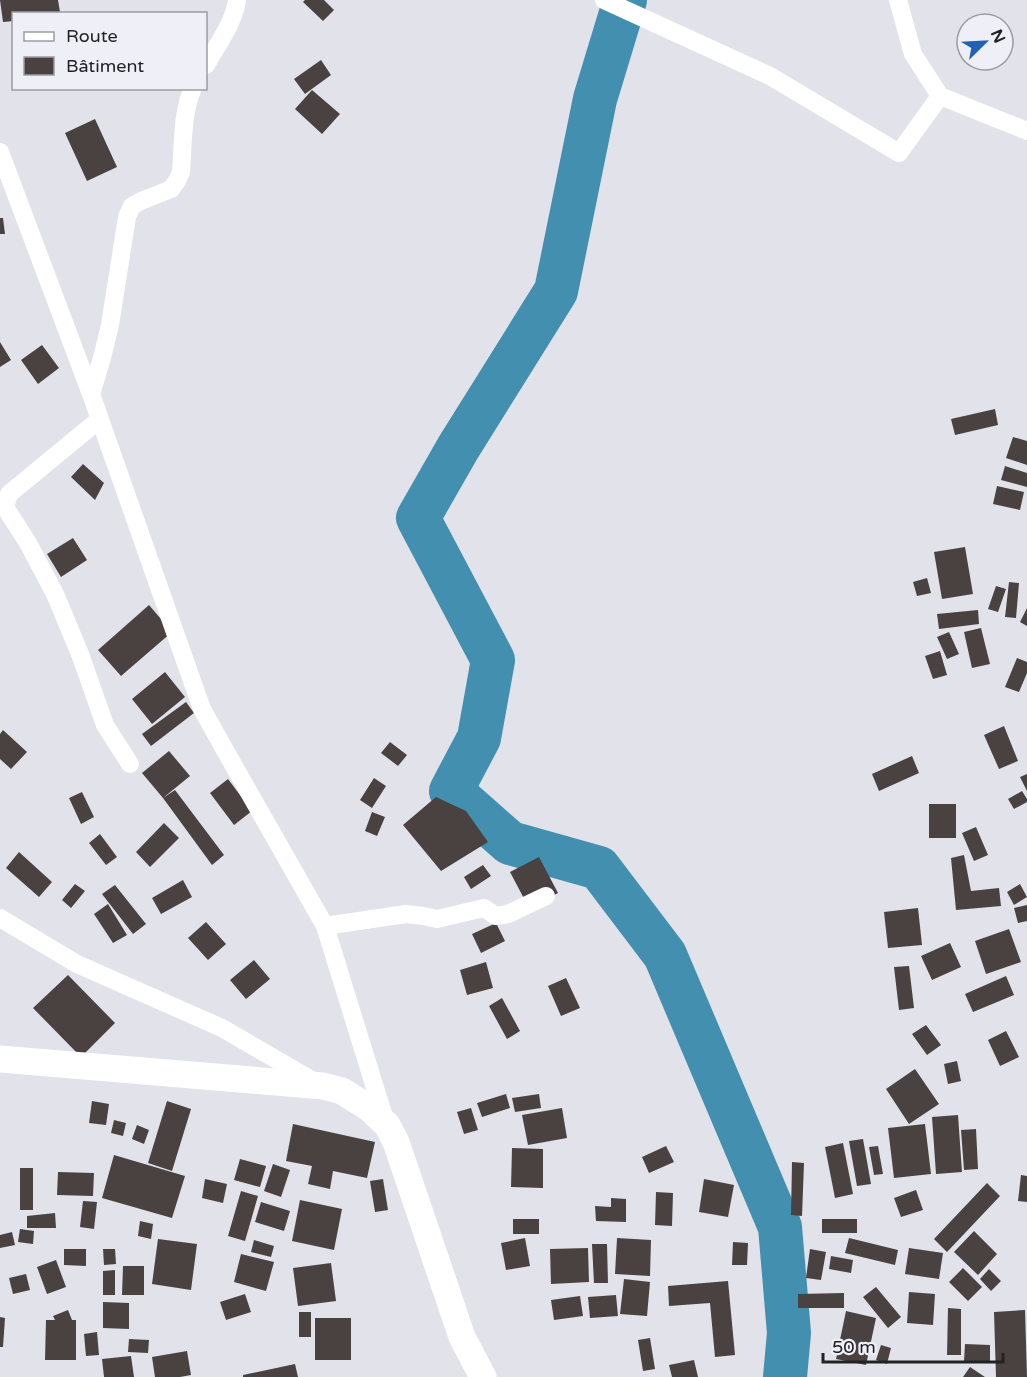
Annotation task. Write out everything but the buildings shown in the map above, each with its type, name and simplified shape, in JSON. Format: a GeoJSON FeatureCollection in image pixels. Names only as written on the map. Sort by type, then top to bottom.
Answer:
{"type":"FeatureCollection","features":[{"type":"Feature","properties":{"kind":"street"},"geometry":{"type":"LineString","coordinates":[[207,63],[232,20],[237,0]]}},
{"type":"Feature","properties":{"kind":"street"},"geometry":{"type":"LineString","coordinates":[[604,0],[770,76],[899,153],[940,96]]}},
{"type":"Feature","properties":{"kind":"street"},"geometry":{"type":"LineString","coordinates":[[898,0],[913,54],[940,96],[1027,131]]}},
{"type":"Feature","properties":{"kind":"street"},"geometry":{"type":"LineString","coordinates":[[91,394],[110,326],[127,217],[132,206],[171,189],[177,181],[181,172],[187,108],[192,90]]}},
{"type":"Feature","properties":{"kind":"street"},"geometry":{"type":"LineString","coordinates":[[0,152],[91,394],[202,709],[325,926],[387,1125],[396,1142],[462,1337],[483,1377]]}},
{"type":"Feature","properties":{"kind":"street"},"geometry":{"type":"LineString","coordinates":[[100,419],[9,494],[6,507],[55,594],[80,654],[105,725],[130,764]]}},
{"type":"Feature","properties":{"kind":"street"},"geometry":{"type":"LineString","coordinates":[[325,926],[406,914],[437,919],[484,908],[496,916],[508,914],[546,896]]}},
{"type":"Feature","properties":{"kind":"street"},"geometry":{"type":"LineString","coordinates":[[0,918],[77,964],[222,1028],[323,1086]]}},
{"type":"Feature","properties":{"kind":"street"},"geometry":{"type":"LineString","coordinates":[[0,1059],[323,1086],[342,1091],[357,1099],[387,1125]]}},
{"type":"Feature","properties":{"kind":"waterway"},"geometry":{"type":"LineString","coordinates":[[625,0],[595,99],[556,291],[458,448],[418,518],[493,660],[479,738],[451,791],[510,843],[599,868],[665,955],[780,1227],[789,1333],[785,1377]]}}]}
